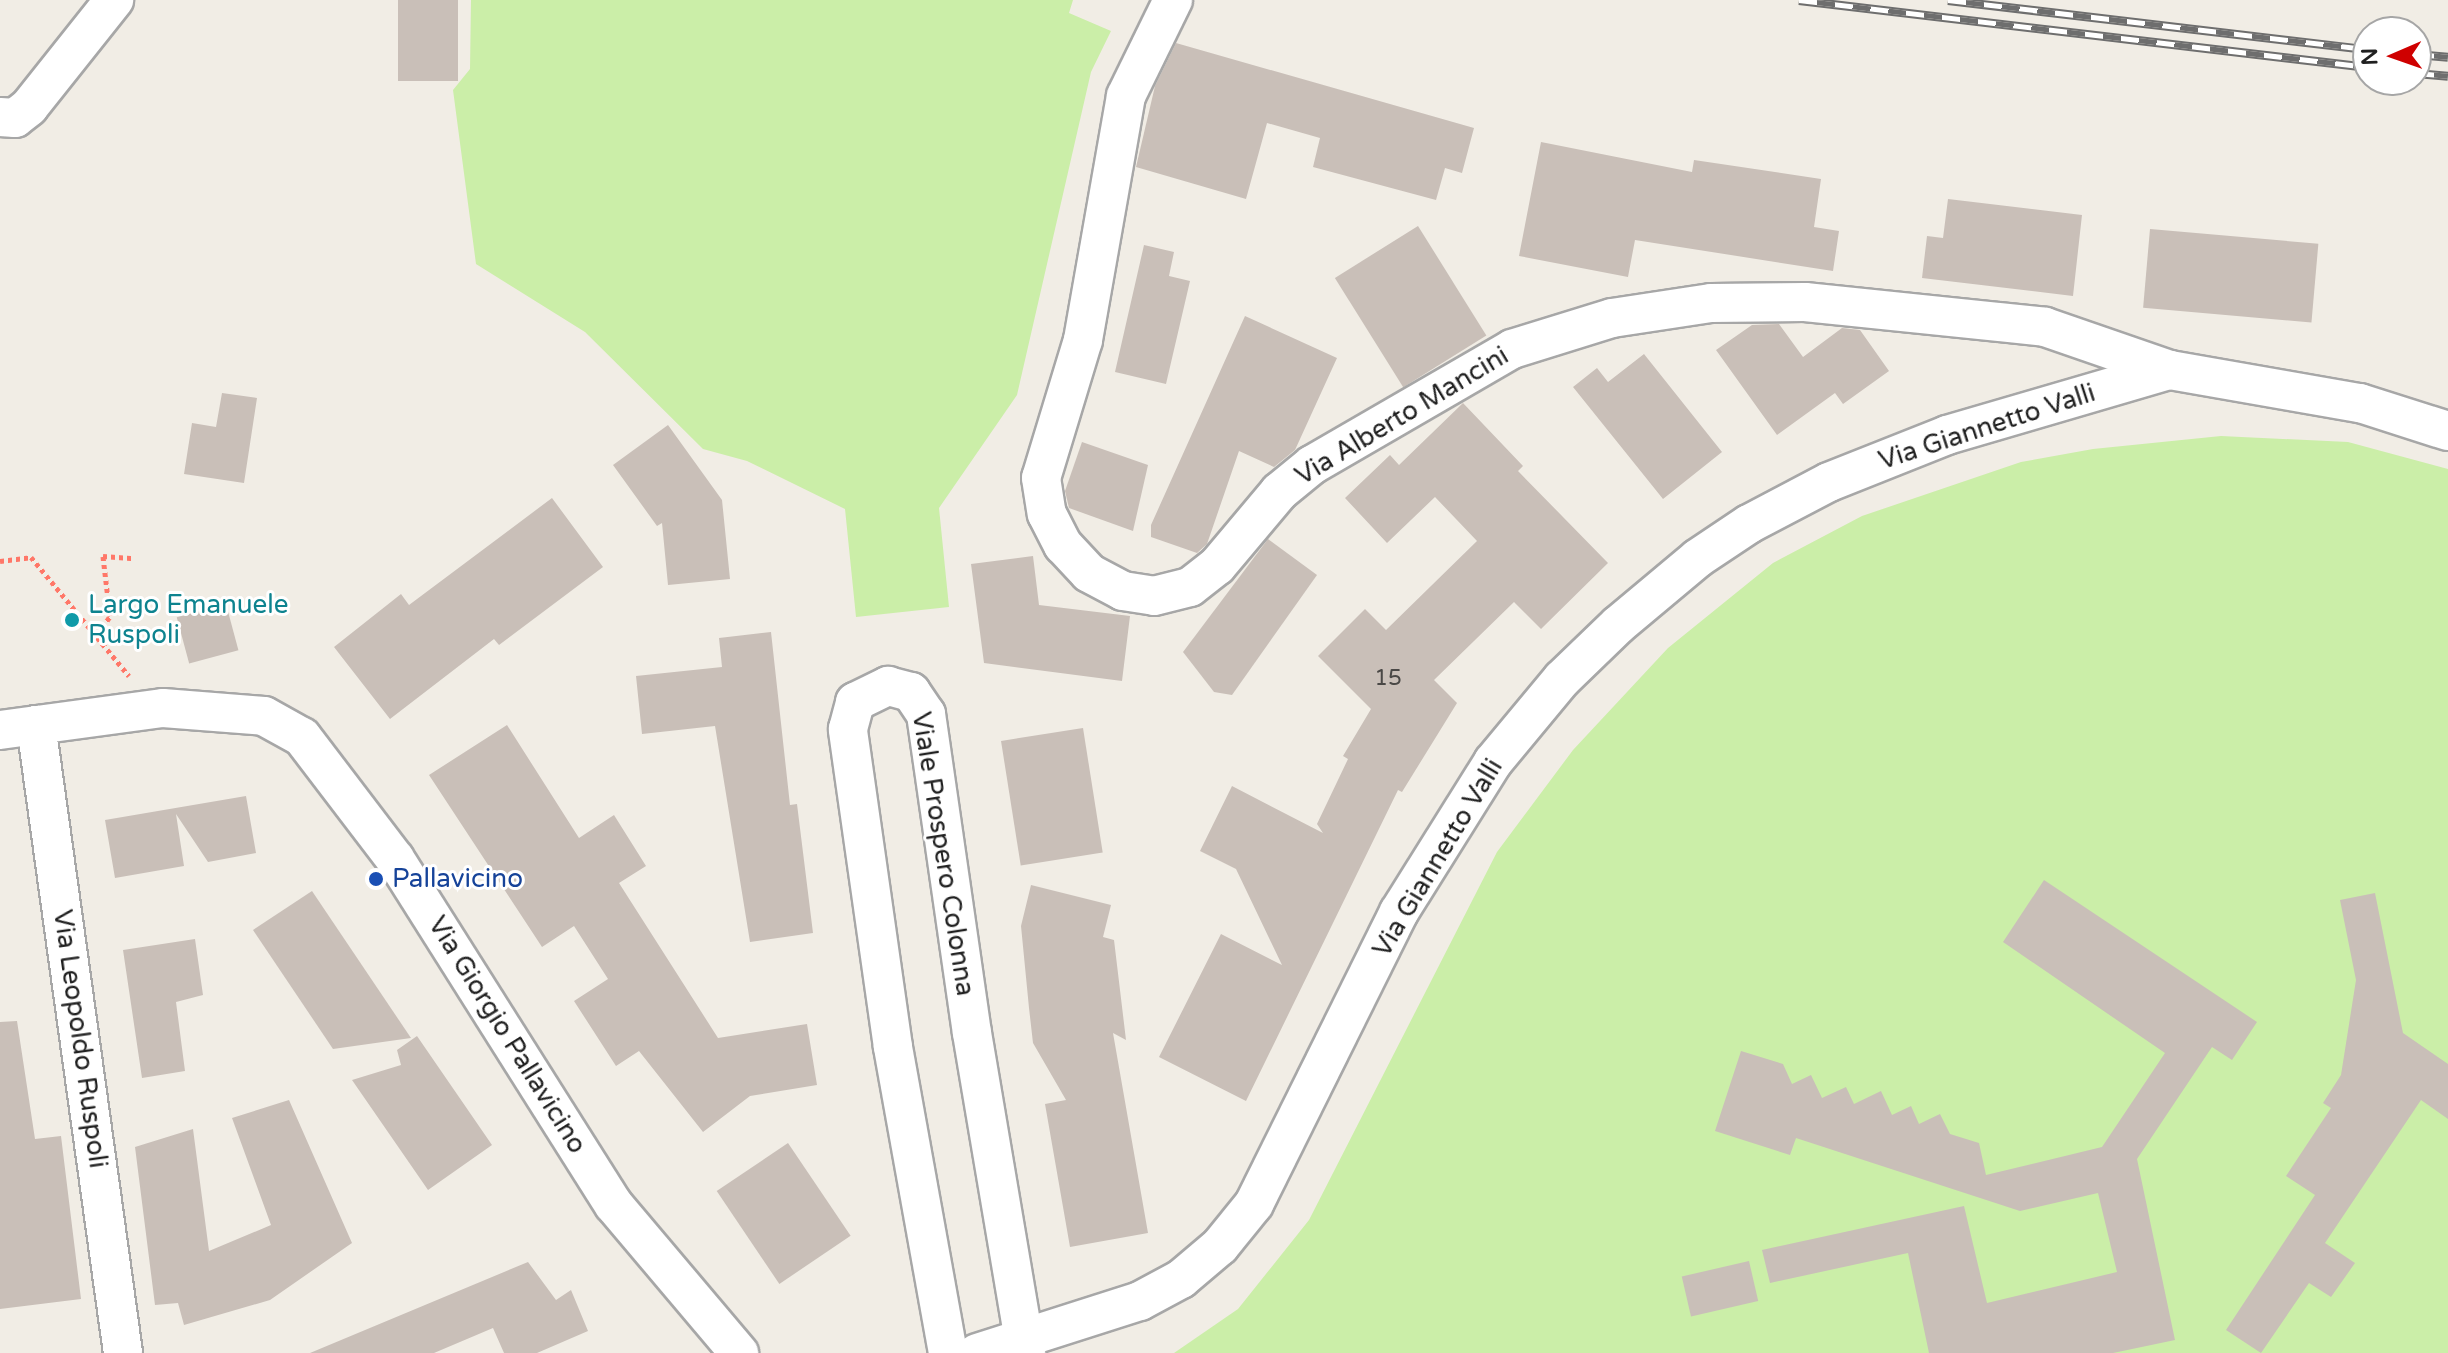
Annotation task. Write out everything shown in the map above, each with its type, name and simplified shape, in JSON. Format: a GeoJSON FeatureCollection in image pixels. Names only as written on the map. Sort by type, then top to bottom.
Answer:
{"type":"FeatureCollection","features":[{"type":"Feature","properties":{"kind":"street"},"geometry":{"type":"LineString","coordinates":[[0,117],[15,118],[29,107],[114,0]]}},
{"type":"Feature","properties":{"kind":"street","name":"Via Alberto Mancini"},"geometry":{"type":"LineString","coordinates":[[1173,0],[1126,96],[1083,340],[1041,478],[1047,514],[1063,545],[1089,573],[1123,591],[1154,596],[1190,587],[1217,566],[1264,507],[1312,465],[1512,349],[1612,318],[1743,301],[1835,305],[2045,327],[2170,370]]}},
{"type":"Feature","properties":{"kind":"street","name":"Via Giannetto Valli"},"geometry":{"type":"LineString","coordinates":[[977,1353],[1024,1347],[1163,1290],[1201,1264],[1235,1230],[1272,1170],[1399,912],[1469,796],[1562,679],[1665,583],[1776,509],[1867,465],[1947,435],[2170,370],[2360,403],[2448,431]]}},
{"type":"Feature","properties":{"kind":"street","name":"Viale Prospero Colonna"},"geometry":{"type":"LineString","coordinates":[[948,1353],[893,1047],[848,729],[855,702],[878,687],[911,692],[926,714],[1024,1347]]}},
{"type":"Feature","properties":{"kind":"street","name":"Via Giorgio Pallavicino"},"geometry":{"type":"LineString","coordinates":[[18,728],[163,708],[264,716],[302,737],[404,872],[614,1205],[739,1353]]}},
{"type":"Feature","properties":{"kind":"street","name":"Via Leopoldo Ruspoli"},"geometry":{"type":"LineString","coordinates":[[18,728],[123,1353]]}},
{"type":"Feature","properties":{"kind":"path"},"geometry":{"type":"LineString","coordinates":[[98,634],[110,616],[103,556],[134,558]]}},
{"type":"Feature","properties":{"kind":"path"},"geometry":{"type":"LineString","coordinates":[[0,561],[31,557],[98,634],[132,680]]}},
{"type":"Feature","properties":{"kind":"green space"},"geometry":{"type":"Polygon","coordinates":[[[471,0],[1073,0],[1069,13],[1111,31],[1091,72],[1017,395],[939,508],[949,607],[856,617],[845,509],[747,461],[703,449],[585,332],[476,264],[453,90],[470,69],[471,0]]]}},
{"type":"Feature","properties":{"kind":"green space"},"geometry":{"type":"Polygon","coordinates":[[[2221,436],[2348,442],[2448,469],[2448,1353],[1174,1353],[1238,1309],[1309,1220],[1497,852],[1573,750],[1668,648],[1773,563],[1862,516],[2021,462],[2093,449],[2221,436]]]}},
{"type":"Feature","properties":{"kind":"building"},"geometry":{"type":"Polygon","coordinates":[[[398,0],[458,0],[458,81],[398,81],[398,0]]]}},
{"type":"Feature","properties":{"kind":"building"},"geometry":{"type":"Polygon","coordinates":[[[1176,43],[1474,128],[1462,173],[1445,168],[1436,200],[1313,167],[1320,138],[1267,123],[1246,199],[1136,167],[1155,86],[1176,43]]]}},
{"type":"Feature","properties":{"kind":"building"},"geometry":{"type":"Polygon","coordinates":[[[1541,142],[1692,172],[1694,160],[1821,179],[1814,227],[1839,231],[1833,271],[1635,240],[1628,277],[1519,256],[1541,142]]]}},
{"type":"Feature","properties":{"kind":"building"},"geometry":{"type":"Polygon","coordinates":[[[1948,199],[2082,215],[2073,296],[1922,278],[1927,236],[1943,238],[1948,199]]]}},
{"type":"Feature","properties":{"kind":"building"},"geometry":{"type":"Polygon","coordinates":[[[1418,226],[1486,335],[1403,387],[1335,278],[1418,226]]]}},
{"type":"Feature","properties":{"kind":"building"},"geometry":{"type":"Polygon","coordinates":[[[2150,229],[2318,244],[2311,322],[2143,308],[2150,229]]]}},
{"type":"Feature","properties":{"kind":"building"},"geometry":{"type":"Polygon","coordinates":[[[1144,245],[1174,252],[1169,276],[1190,281],[1166,384],[1115,372],[1144,245]]]}},
{"type":"Feature","properties":{"kind":"building"},"geometry":{"type":"Polygon","coordinates":[[[1245,316],[1337,358],[1295,450],[1274,467],[1239,451],[1207,544],[1197,553],[1151,537],[1151,525],[1245,316]]]}},
{"type":"Feature","properties":{"kind":"building"},"geometry":{"type":"Polygon","coordinates":[[[1779,324],[1803,357],[1842,328],[1860,330],[1889,371],[1843,404],[1835,393],[1777,435],[1716,350],[1752,325],[1779,324]]]}},
{"type":"Feature","properties":{"kind":"building"},"geometry":{"type":"Polygon","coordinates":[[[1644,354],[1722,452],[1663,499],[1573,387],[1597,368],[1608,382],[1644,354]]]}},
{"type":"Feature","properties":{"kind":"building"},"geometry":{"type":"Polygon","coordinates":[[[222,393],[257,398],[244,483],[184,474],[192,423],[216,427],[222,393]]]}},
{"type":"Feature","properties":{"kind":"building"},"geometry":{"type":"Polygon","coordinates":[[[1463,403],[1523,466],[1518,471],[1608,563],[1541,629],[1514,602],[1434,680],[1457,703],[1402,792],[1398,790],[1246,1101],[1159,1057],[1221,934],[1282,965],[1236,869],[1200,851],[1232,786],[1323,833],[1317,824],[1348,759],[1343,756],[1371,709],[1318,656],[1365,609],[1386,630],[1477,541],[1435,497],[1387,543],[1345,498],[1390,455],[1399,465],[1463,403]]]}},
{"type":"Feature","properties":{"kind":"building"},"geometry":{"type":"Polygon","coordinates":[[[668,425],[722,500],[730,579],[668,585],[662,523],[657,526],[613,465],[668,425]]]}},
{"type":"Feature","properties":{"kind":"building"},"geometry":{"type":"Polygon","coordinates":[[[1082,442],[1148,465],[1133,531],[1069,508],[1065,491],[1082,442]]]}},
{"type":"Feature","properties":{"kind":"building"},"geometry":{"type":"Polygon","coordinates":[[[552,498],[603,567],[499,645],[494,639],[390,719],[334,647],[401,594],[409,605],[552,498]]]}},
{"type":"Feature","properties":{"kind":"building"},"geometry":{"type":"Polygon","coordinates":[[[1268,539],[1317,575],[1232,695],[1214,692],[1183,652],[1268,539]]]}},
{"type":"Feature","properties":{"kind":"building"},"geometry":{"type":"Polygon","coordinates":[[[1033,556],[1039,605],[1130,616],[1122,681],[984,663],[971,564],[1033,556]]]}},
{"type":"Feature","properties":{"kind":"building"},"geometry":{"type":"Polygon","coordinates":[[[226,604],[238,650],[189,664],[177,617],[226,604]]]}},
{"type":"Feature","properties":{"kind":"building"},"geometry":{"type":"Polygon","coordinates":[[[771,632],[790,805],[797,804],[813,933],[750,942],[715,726],[642,734],[636,676],[722,667],[719,638],[771,632]]]}},
{"type":"Feature","properties":{"kind":"building"},"geometry":{"type":"Polygon","coordinates":[[[507,725],[579,838],[614,815],[646,866],[619,883],[718,1038],[807,1024],[817,1085],[750,1096],[703,1132],[639,1051],[616,1066],[574,1001],[608,979],[574,926],[542,947],[429,775],[507,725]]]}},
{"type":"Feature","properties":{"kind":"building"},"geometry":{"type":"Polygon","coordinates":[[[1083,728],[1103,852],[1021,865],[1001,741],[1083,728]]]}},
{"type":"Feature","properties":{"kind":"building"},"geometry":{"type":"Polygon","coordinates":[[[246,796],[256,853],[208,862],[176,814],[184,866],[115,878],[105,820],[246,796]]]}},
{"type":"Feature","properties":{"kind":"building"},"geometry":{"type":"Polygon","coordinates":[[[2044,880],[2257,1022],[2232,1060],[2212,1047],[2137,1159],[2175,1340],[2113,1353],[1929,1353],[1908,1253],[1770,1283],[1762,1250],[1964,1206],[1987,1303],[2117,1272],[2098,1193],[2020,1211],[1796,1138],[1790,1155],[1715,1131],[1741,1051],[1783,1064],[1792,1084],[1811,1075],[1822,1098],[1846,1087],[1854,1104],[1881,1091],[1892,1115],[1911,1106],[1919,1124],[1940,1114],[1950,1134],[1979,1143],[1986,1175],[2102,1147],[2165,1053],[2003,942],[2044,880]]]}},
{"type":"Feature","properties":{"kind":"building"},"geometry":{"type":"Polygon","coordinates":[[[1031,885],[1111,905],[1103,937],[1114,940],[1126,1040],[1113,1033],[1148,1233],[1070,1247],[1045,1104],[1066,1100],[1033,1043],[1029,1008],[1021,926],[1031,885]]]}},
{"type":"Feature","properties":{"kind":"building"},"geometry":{"type":"Polygon","coordinates":[[[312,891],[411,1038],[333,1049],[253,930],[312,891]]]}},
{"type":"Feature","properties":{"kind":"building"},"geometry":{"type":"Polygon","coordinates":[[[2375,893],[2403,1033],[2448,1064],[2448,1119],[2421,1100],[2325,1243],[2355,1263],[2331,1297],[2309,1283],[2261,1353],[2226,1330],[2315,1195],[2286,1176],[2331,1108],[2323,1103],[2341,1075],[2356,980],[2340,900],[2375,893]]]}},
{"type":"Feature","properties":{"kind":"building"},"geometry":{"type":"Polygon","coordinates":[[[195,939],[203,995],[176,1002],[185,1071],[142,1078],[123,950],[195,939]]]}},
{"type":"Feature","properties":{"kind":"building"},"geometry":{"type":"Polygon","coordinates":[[[17,1021],[35,1139],[61,1136],[81,1299],[0,1309],[0,1022],[17,1021]]]}},
{"type":"Feature","properties":{"kind":"building"},"geometry":{"type":"Polygon","coordinates":[[[417,1036],[492,1145],[428,1190],[352,1080],[401,1065],[397,1050],[417,1036]]]}},
{"type":"Feature","properties":{"kind":"building"},"geometry":{"type":"Polygon","coordinates":[[[289,1100],[352,1243],[270,1300],[184,1325],[178,1303],[155,1305],[135,1147],[193,1129],[209,1251],[271,1225],[232,1118],[289,1100]]]}},
{"type":"Feature","properties":{"kind":"building"},"geometry":{"type":"Polygon","coordinates":[[[788,1143],[851,1236],[779,1284],[717,1191],[788,1143]]]}},
{"type":"Feature","properties":{"kind":"building"},"geometry":{"type":"Polygon","coordinates":[[[1749,1261],[1758,1301],[1691,1316],[1682,1277],[1749,1261]]]}},
{"type":"Feature","properties":{"kind":"building"},"geometry":{"type":"Polygon","coordinates":[[[528,1262],[556,1300],[571,1290],[588,1331],[537,1353],[504,1353],[493,1328],[434,1353],[310,1353],[528,1262]]]}},
{"type":"Feature","properties":{"kind":"railway"},"geometry":{"type":"LineString","coordinates":[[1799,0],[2352,65]]}},
{"type":"Feature","properties":{"kind":"railway"},"geometry":{"type":"LineString","coordinates":[[1948,0],[2352,47]]}},
{"type":"Feature","properties":{"kind":"railway"},"geometry":{"type":"LineString","coordinates":[[2432,56],[2448,57]]}},
{"type":"Feature","properties":{"kind":"railway"},"geometry":{"type":"LineString","coordinates":[[2432,74],[2448,76]]}},
{"type":"Feature","properties":{"kind":"place","name":"Largo Emanuele Ruspoli"},"geometry":{"type":"Point","coordinates":[72,620]}},
{"type":"Feature","properties":{"kind":"place","name":"Pallavicino"},"geometry":{"type":"Point","coordinates":[376,879]}}]}
